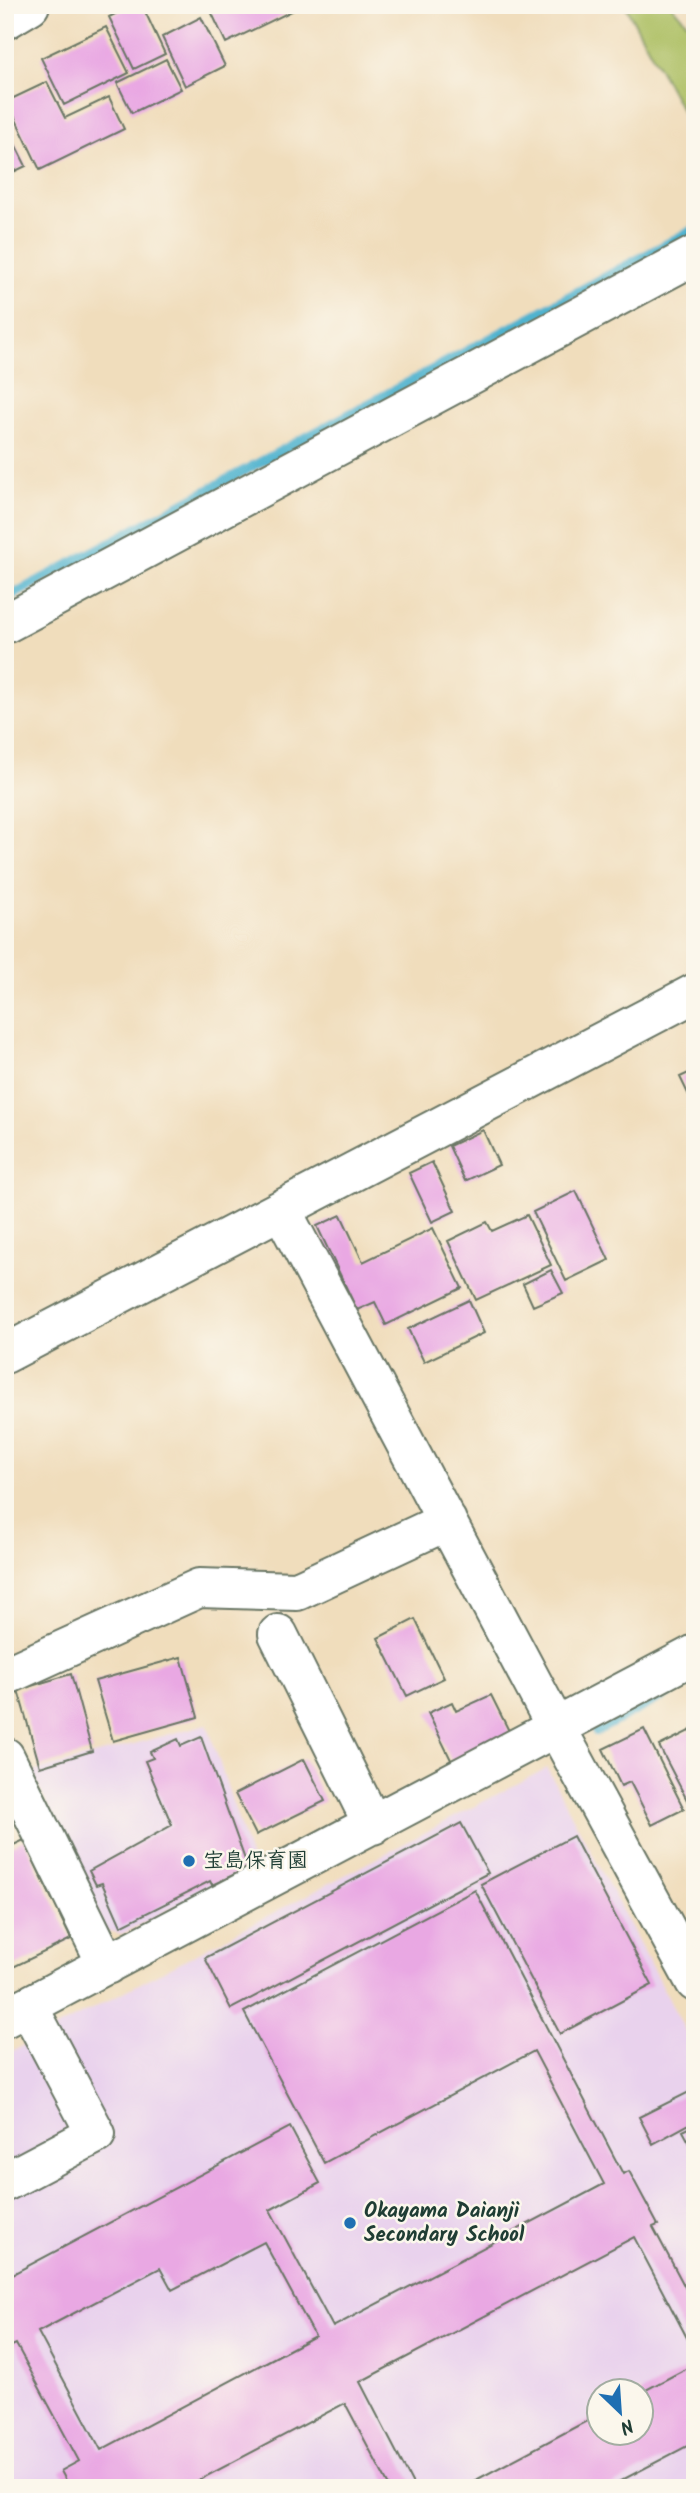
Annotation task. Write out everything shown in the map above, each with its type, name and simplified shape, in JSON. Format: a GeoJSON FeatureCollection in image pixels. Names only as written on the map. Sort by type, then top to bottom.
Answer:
{"type":"FeatureCollection","features":[{"type":"Feature","properties":{"kind":"street"},"geometry":{"type":"LineString","coordinates":[[5,20],[30,5]]}},
{"type":"Feature","properties":{"kind":"street"},"geometry":{"type":"LineString","coordinates":[[5,624],[695,255]]}},
{"type":"Feature","properties":{"kind":"street"},"geometry":{"type":"LineString","coordinates":[[5,1354],[695,993]]}},
{"type":"Feature","properties":{"kind":"street"},"geometry":{"type":"LineString","coordinates":[[282,1211],[556,1727],[695,1982]]}},
{"type":"Feature","properties":{"kind":"street"},"geometry":{"type":"LineString","coordinates":[[5,1676],[200,1588],[297,1591],[447,1521]]}},
{"type":"Feature","properties":{"kind":"street"},"geometry":{"type":"LineString","coordinates":[[278,1634],[373,1825]]}},
{"type":"Feature","properties":{"kind":"street"},"geometry":{"type":"LineString","coordinates":[[5,2182],[96,2134],[17,2012],[695,1654]]}},
{"type":"Feature","properties":{"kind":"street"},"geometry":{"type":"LineString","coordinates":[[5,1757],[107,1965]]}},
{"type":"Feature","properties":{"kind":"shaded area"},"geometry":{"type":"Polygon","coordinates":[[[207,1724],[253,1866],[122,1934],[106,1930],[32,1772],[207,1724]]]}},
{"type":"Feature","properties":{"kind":"shaded area","name":"Okayama Daianji Secondary School"},"geometry":{"type":"Polygon","coordinates":[[[547,1768],[695,2049],[695,2488],[5,2488],[5,2055],[547,1768]]]}},
{"type":"Feature","properties":{"kind":"green space"},"geometry":{"type":"Polygon","coordinates":[[[625,5],[671,5],[695,31],[695,135],[625,5]]]}},
{"type":"Feature","properties":{"kind":"building"},"geometry":{"type":"Polygon","coordinates":[[[133,5],[142,5],[165,54],[134,69],[109,17],[133,5]]]}},
{"type":"Feature","properties":{"kind":"building"},"geometry":{"type":"Polygon","coordinates":[[[208,5],[304,5],[226,43],[208,5]]]}},
{"type":"Feature","properties":{"kind":"building"},"geometry":{"type":"Polygon","coordinates":[[[201,17],[225,66],[185,86],[162,37],[201,17]]]}},
{"type":"Feature","properties":{"kind":"building"},"geometry":{"type":"Polygon","coordinates":[[[106,27],[129,73],[64,105],[41,58],[106,27]]]}},
{"type":"Feature","properties":{"kind":"building"},"geometry":{"type":"Polygon","coordinates":[[[166,59],[181,89],[132,113],[117,83],[166,59]]]}},
{"type":"Feature","properties":{"kind":"building"},"geometry":{"type":"Polygon","coordinates":[[[47,82],[65,118],[109,97],[124,129],[40,170],[7,101],[47,82]]]}},
{"type":"Feature","properties":{"kind":"building"},"geometry":{"type":"Polygon","coordinates":[[[5,124],[26,166],[5,176],[5,124]]]}},
{"type":"Feature","properties":{"kind":"building"},"geometry":{"type":"Polygon","coordinates":[[[695,1070],[695,1108],[680,1077],[695,1070]]]}},
{"type":"Feature","properties":{"kind":"building"},"geometry":{"type":"Polygon","coordinates":[[[483,1130],[499,1165],[465,1181],[449,1146],[483,1130]]]}},
{"type":"Feature","properties":{"kind":"building"},"geometry":{"type":"Polygon","coordinates":[[[432,1162],[455,1211],[432,1222],[409,1173],[432,1162]]]}},
{"type":"Feature","properties":{"kind":"building"},"geometry":{"type":"Polygon","coordinates":[[[576,1191],[609,1260],[566,1281],[533,1212],[576,1191]]]}},
{"type":"Feature","properties":{"kind":"building"},"geometry":{"type":"Polygon","coordinates":[[[341,1215],[363,1262],[433,1228],[462,1288],[386,1325],[375,1302],[357,1310],[317,1226],[341,1215]]]}},
{"type":"Feature","properties":{"kind":"building"},"geometry":{"type":"Polygon","coordinates":[[[527,1215],[551,1265],[476,1300],[448,1241],[487,1222],[492,1231],[527,1215]]]}},
{"type":"Feature","properties":{"kind":"building"},"geometry":{"type":"Polygon","coordinates":[[[551,1270],[563,1293],[533,1306],[523,1284],[551,1270]]]}},
{"type":"Feature","properties":{"kind":"building"},"geometry":{"type":"Polygon","coordinates":[[[469,1300],[484,1333],[424,1362],[408,1329],[469,1300]]]}},
{"type":"Feature","properties":{"kind":"building"},"geometry":{"type":"Polygon","coordinates":[[[415,1619],[444,1678],[407,1696],[378,1638],[415,1619]]]}},
{"type":"Feature","properties":{"kind":"building"},"geometry":{"type":"Polygon","coordinates":[[[181,1657],[198,1717],[113,1741],[95,1681],[181,1657]]]}},
{"type":"Feature","properties":{"kind":"building"},"geometry":{"type":"Polygon","coordinates":[[[71,1674],[92,1751],[40,1767],[18,1690],[71,1674]]]}},
{"type":"Feature","properties":{"kind":"building"},"geometry":{"type":"Polygon","coordinates":[[[491,1695],[512,1737],[454,1766],[428,1713],[452,1702],[456,1711],[491,1695]]]}},
{"type":"Feature","properties":{"kind":"building"},"geometry":{"type":"Polygon","coordinates":[[[695,1728],[695,1799],[688,1802],[659,1746],[695,1728]]]}},
{"type":"Feature","properties":{"kind":"building"},"geometry":{"type":"Polygon","coordinates":[[[644,1729],[684,1809],[652,1825],[630,1782],[621,1786],[603,1749],[644,1729]]]}},
{"type":"Feature","properties":{"kind":"building"},"geometry":{"type":"Polygon","coordinates":[[[201,1737],[248,1868],[212,1885],[210,1881],[121,1926],[102,1883],[96,1885],[89,1871],[172,1825],[145,1761],[153,1758],[150,1752],[178,1739],[181,1746],[201,1737]]]}},
{"type":"Feature","properties":{"kind":"building"},"geometry":{"type":"Polygon","coordinates":[[[304,1759],[325,1801],[256,1835],[235,1794],[304,1759]]]}},
{"type":"Feature","properties":{"kind":"building"},"geometry":{"type":"Polygon","coordinates":[[[461,1823],[488,1873],[231,2009],[205,1958],[461,1823]]]}},
{"type":"Feature","properties":{"kind":"building"},"geometry":{"type":"Polygon","coordinates":[[[573,1836],[652,1985],[560,2034],[481,1884],[573,1836]]]}},
{"type":"Feature","properties":{"kind":"building"},"geometry":{"type":"Polygon","coordinates":[[[24,1840],[71,1939],[5,1971],[5,1877],[9,1876],[5,1868],[5,1849],[24,1840]]]}},
{"type":"Feature","properties":{"kind":"building"},"geometry":{"type":"Polygon","coordinates":[[[695,1844],[695,1860],[688,1847],[695,1844]]]}},
{"type":"Feature","properties":{"kind":"building"},"geometry":{"type":"Polygon","coordinates":[[[475,1890],[623,2174],[629,2171],[658,2225],[653,2227],[695,2306],[695,2353],[634,2237],[360,2382],[415,2488],[390,2488],[345,2403],[184,2488],[70,2488],[61,2471],[79,2461],[16,2344],[5,2349],[5,2278],[290,2127],[320,2183],[270,2210],[333,2327],[604,2184],[534,2051],[324,2163],[244,2012],[475,1890]],[[264,2242],[172,2290],[160,2268],[38,2332],[101,2450],[315,2336],[264,2242]]]}},
{"type":"Feature","properties":{"kind":"building"},"geometry":{"type":"Polygon","coordinates":[[[695,2089],[695,2121],[653,2144],[639,2117],[695,2089]]]}},
{"type":"Feature","properties":{"kind":"building"},"geometry":{"type":"Polygon","coordinates":[[[695,2125],[695,2153],[683,2131],[695,2125]]]}},
{"type":"Feature","properties":{"kind":"building"},"geometry":{"type":"Polygon","coordinates":[[[695,2364],[695,2442],[607,2488],[461,2488],[584,2422],[584,2448],[654,2448],[654,2386],[695,2364]]]}},
{"type":"Feature","properties":{"kind":"waterway"},"geometry":{"type":"LineString","coordinates":[[5,599],[695,229]]}},
{"type":"Feature","properties":{"kind":"waterway"},"geometry":{"type":"LineString","coordinates":[[596,1731],[695,1679]]}},
{"type":"Feature","properties":{"kind":"place","name":"宝島保育園"},"geometry":{"type":"Point","coordinates":[189,1861]}},
{"type":"Feature","properties":{"kind":"place","name":"Okayama Daianji Secondary School"},"geometry":{"type":"Point","coordinates":[350,2223]}}]}
